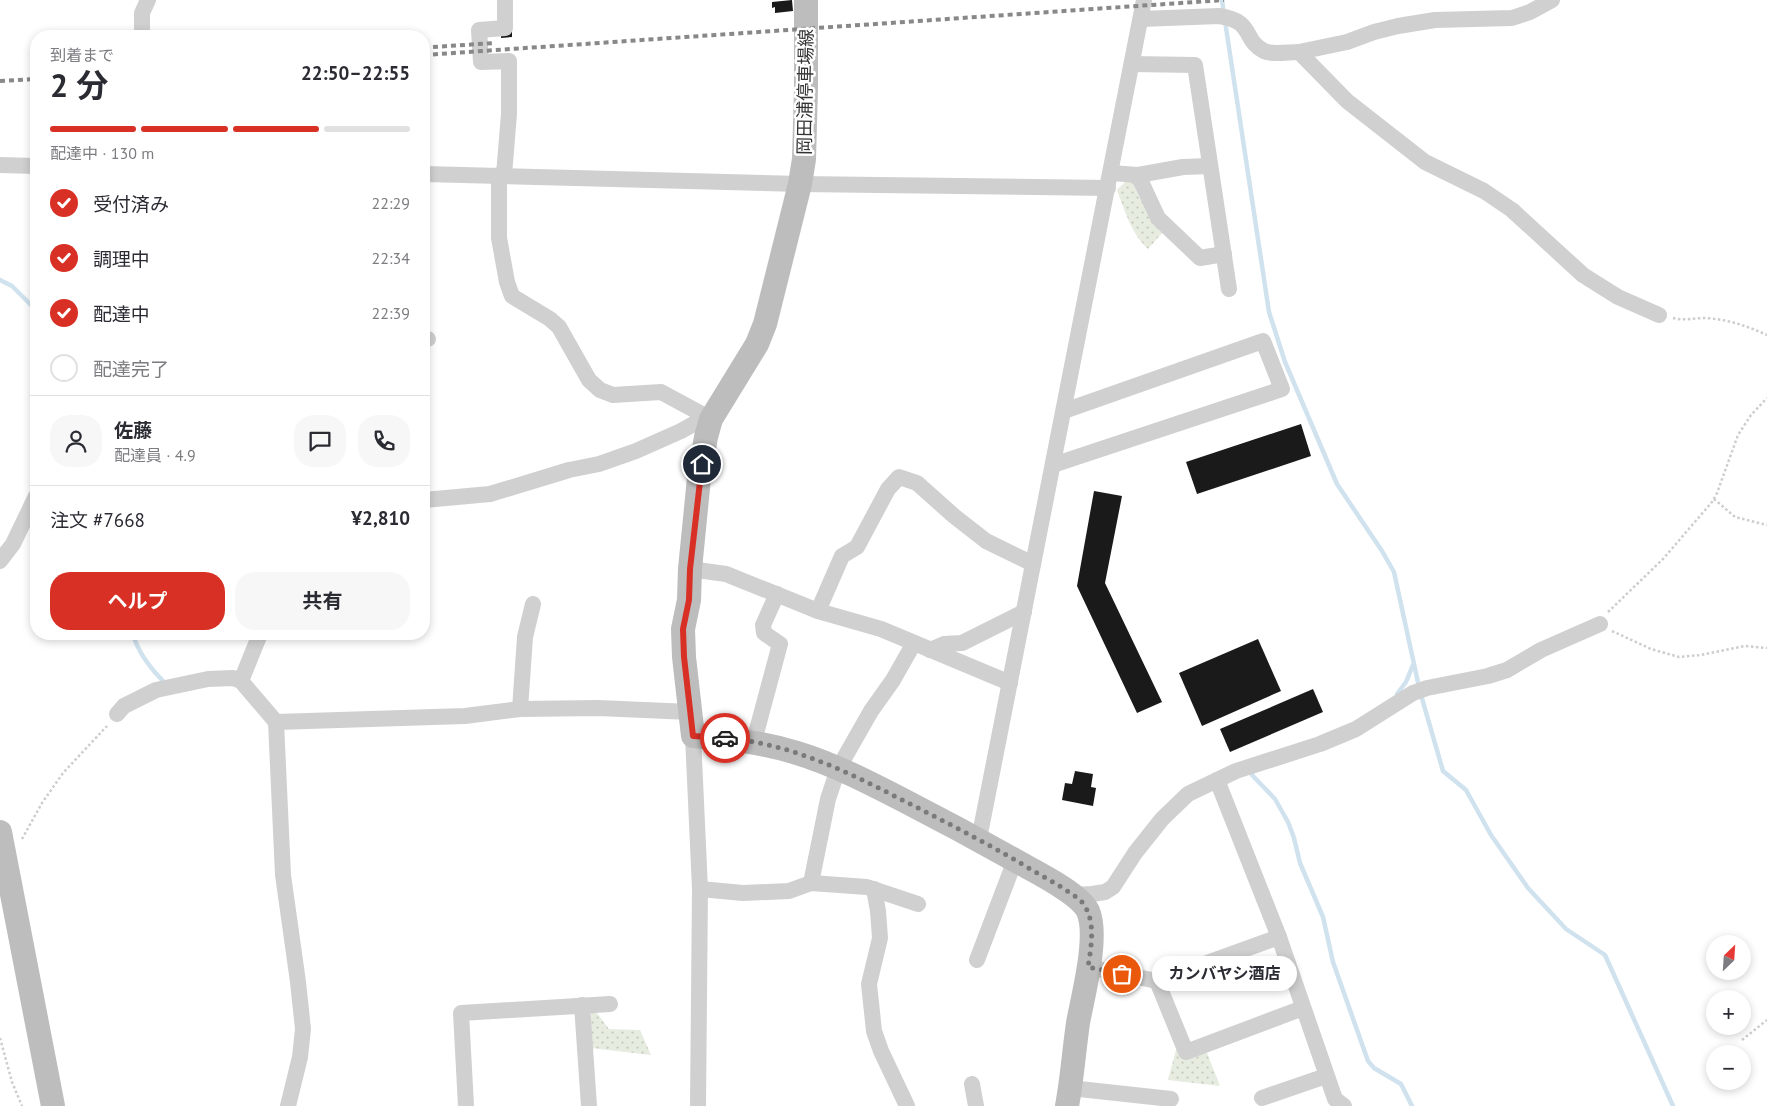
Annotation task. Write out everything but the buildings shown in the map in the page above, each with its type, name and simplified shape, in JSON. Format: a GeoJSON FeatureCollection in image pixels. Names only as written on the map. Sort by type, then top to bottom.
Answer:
{"type":"FeatureCollection","features":[{"type":"Feature","properties":{"kind":"main road","name":"岡田浦停車場線"},"geometry":{"type":"LineString","coordinates":[[693,736],[684,657],[683,629],[689,600],[690,569],[699,478],[708,418],[757,344],[765,324],[800,184],[804,159],[806,0]]}},
{"type":"Feature","properties":{"kind":"main road"},"geometry":{"type":"LineString","coordinates":[[693,736],[754,741],[798,753],[838,769],[979,839],[1081,901],[1088,912],[1091,923],[1091,946],[1069,1097]]}},
{"type":"Feature","properties":{"kind":"main road"},"geometry":{"type":"LineString","coordinates":[[2,842],[6,891],[53,1106]]}},
{"type":"Feature","properties":{"kind":"street"},"geometry":{"type":"LineString","coordinates":[[142,30],[142,13],[148,0]]}},
{"type":"Feature","properties":{"kind":"street"},"geometry":{"type":"LineString","coordinates":[[505,0],[505,28],[478,30],[481,62],[509,61],[509,114],[502,175],[498,238],[507,282],[512,296],[550,319],[558,327],[589,380],[600,390],[613,395],[660,392],[708,418]]}},
{"type":"Feature","properties":{"kind":"street"},"geometry":{"type":"LineString","coordinates":[[979,839],[1144,0]]}},
{"type":"Feature","properties":{"kind":"street"},"geometry":{"type":"LineString","coordinates":[[1141,19],[1232,17],[1243,24],[1256,46],[1266,52],[1299,52],[1347,42],[1398,26],[1435,20],[1512,18],[1530,12],[1552,0]]}},
{"type":"Feature","properties":{"kind":"street"},"geometry":{"type":"LineString","coordinates":[[1299,52],[1347,101],[1424,162],[1484,191],[1512,210],[1583,275],[1618,297],[1659,315]]}},
{"type":"Feature","properties":{"kind":"street"},"geometry":{"type":"LineString","coordinates":[[1132,64],[1195,65],[1229,289]]}},
{"type":"Feature","properties":{"kind":"street"},"geometry":{"type":"LineString","coordinates":[[0,165],[30,166]]}},
{"type":"Feature","properties":{"kind":"street"},"geometry":{"type":"LineString","coordinates":[[430,174],[800,184],[1109,180],[1182,167],[1210,166]]}},
{"type":"Feature","properties":{"kind":"street"},"geometry":{"type":"LineString","coordinates":[[1138,175],[1158,218],[1200,258],[1224,254]]}},
{"type":"Feature","properties":{"kind":"street"},"geometry":{"type":"LineString","coordinates":[[1053,465],[1282,389],[1264,341],[1064,411]]}},
{"type":"Feature","properties":{"kind":"street"},"geometry":{"type":"LineString","coordinates":[[430,499],[490,494],[569,470],[599,464],[708,418]]}},
{"type":"Feature","properties":{"kind":"street"},"geometry":{"type":"LineString","coordinates":[[818,610],[842,556],[857,547],[888,489],[899,477],[917,483],[986,541],[1033,564]]}},
{"type":"Feature","properties":{"kind":"street"},"geometry":{"type":"LineString","coordinates":[[0,561],[13,544],[30,509]]}},
{"type":"Feature","properties":{"kind":"street"},"geometry":{"type":"LineString","coordinates":[[690,569],[726,574],[818,610],[882,629],[1010,683]]}},
{"type":"Feature","properties":{"kind":"street"},"geometry":{"type":"LineString","coordinates":[[754,741],[780,644],[764,634],[763,625],[778,594]]}},
{"type":"Feature","properties":{"kind":"street"},"geometry":{"type":"LineString","coordinates":[[520,709],[524,636],[533,604]]}},
{"type":"Feature","properties":{"kind":"street"},"geometry":{"type":"LineString","coordinates":[[930,650],[944,644],[962,643],[1024,612]]}},
{"type":"Feature","properties":{"kind":"street"},"geometry":{"type":"LineString","coordinates":[[1073,895],[1105,892],[1113,887],[1135,852],[1162,819],[1188,794],[1236,771],[1320,744],[1356,729],[1413,693],[1507,670],[1540,650],[1600,624]]}},
{"type":"Feature","properties":{"kind":"street"},"geometry":{"type":"LineString","coordinates":[[241,681],[258,640]]}},
{"type":"Feature","properties":{"kind":"street"},"geometry":{"type":"LineString","coordinates":[[811,883],[828,799],[838,769],[871,711],[893,680],[914,643]]}},
{"type":"Feature","properties":{"kind":"street"},"geometry":{"type":"LineString","coordinates":[[118,714],[124,706],[156,690],[208,679],[233,678],[241,681],[276,722],[282,875],[298,982],[302,1029],[300,1057],[288,1106]]}},
{"type":"Feature","properties":{"kind":"street"},"geometry":{"type":"LineString","coordinates":[[276,722],[465,716],[520,709],[598,708],[690,712]]}},
{"type":"Feature","properties":{"kind":"street"},"geometry":{"type":"LineString","coordinates":[[693,736],[700,889],[698,1106]]}},
{"type":"Feature","properties":{"kind":"street"},"geometry":{"type":"LineString","coordinates":[[1217,780],[1279,937],[1326,1076],[1335,1099],[1344,1106]]}},
{"type":"Feature","properties":{"kind":"street"},"geometry":{"type":"LineString","coordinates":[[977,960],[1015,860]]}},
{"type":"Feature","properties":{"kind":"street"},"geometry":{"type":"LineString","coordinates":[[700,889],[743,893],[790,891],[811,883],[867,886],[918,904]]}},
{"type":"Feature","properties":{"kind":"street"},"geometry":{"type":"LineString","coordinates":[[874,889],[880,938],[869,984],[874,1031],[881,1051],[907,1106]]}},
{"type":"Feature","properties":{"kind":"street"},"geometry":{"type":"LineString","coordinates":[[1088,967],[1157,981],[1279,937]]}},
{"type":"Feature","properties":{"kind":"street"},"geometry":{"type":"LineString","coordinates":[[1157,981],[1186,1052],[1303,1008]]}},
{"type":"Feature","properties":{"kind":"street"},"geometry":{"type":"LineString","coordinates":[[466,1106],[461,1013],[610,1004]]}},
{"type":"Feature","properties":{"kind":"street"},"geometry":{"type":"LineString","coordinates":[[582,1005],[589,1106]]}},
{"type":"Feature","properties":{"kind":"street"},"geometry":{"type":"LineString","coordinates":[[1262,1098],[1326,1076]]}},
{"type":"Feature","properties":{"kind":"street"},"geometry":{"type":"LineString","coordinates":[[972,1084],[976,1106]]}},
{"type":"Feature","properties":{"kind":"street"},"geometry":{"type":"LineString","coordinates":[[1069,1097],[1171,1099]]}},
{"type":"Feature","properties":{"kind":"path"},"geometry":{"type":"LineString","coordinates":[[1659,315],[1679,320],[1722,319],[1747,326],[1767,335]]}},
{"type":"Feature","properties":{"kind":"path"},"geometry":{"type":"LineString","coordinates":[[1767,398],[1738,435],[1714,499],[1663,559],[1609,610],[1600,624],[1651,649],[1679,657],[1701,655],[1745,646],[1767,648]]}},
{"type":"Feature","properties":{"kind":"path"},"geometry":{"type":"LineString","coordinates":[[1714,499],[1735,517],[1767,525]]}},
{"type":"Feature","properties":{"kind":"path"},"geometry":{"type":"LineString","coordinates":[[2,842],[18,848],[42,804],[63,773],[118,714]]}},
{"type":"Feature","properties":{"kind":"path"},"geometry":{"type":"LineString","coordinates":[[1742,1040],[1767,1020]]}},
{"type":"Feature","properties":{"kind":"path"},"geometry":{"type":"LineString","coordinates":[[0,1038],[12,1082],[22,1106]]}},
{"type":"Feature","properties":{"kind":"shaded area"},"geometry":{"type":"Polygon","coordinates":[[[1133,181],[1139,197],[1164,231],[1148,249],[1133,229],[1117,190],[1125,182],[1133,181]]]}},
{"type":"Feature","properties":{"kind":"shaded area"},"geometry":{"type":"Polygon","coordinates":[[[593,1008],[609,1029],[640,1030],[651,1055],[591,1048],[589,1019],[593,1008]]]}},
{"type":"Feature","properties":{"kind":"shaded area"},"geometry":{"type":"Polygon","coordinates":[[[1177,1046],[1205,1048],[1220,1086],[1168,1080],[1177,1046]]]}},
{"type":"Feature","properties":{"kind":"waterway"},"geometry":{"type":"LineString","coordinates":[[1222,0],[1224,14]]}},
{"type":"Feature","properties":{"kind":"waterway"},"geometry":{"type":"LineString","coordinates":[[1225,21],[1269,312],[1285,362],[1337,484],[1394,572],[1419,687]]}},
{"type":"Feature","properties":{"kind":"waterway"},"geometry":{"type":"LineString","coordinates":[[0,280],[12,286],[30,304]]}},
{"type":"Feature","properties":{"kind":"waterway"},"geometry":{"type":"LineString","coordinates":[[135,640],[146,660],[165,683]]}},
{"type":"Feature","properties":{"kind":"waterway"},"geometry":{"type":"LineString","coordinates":[[1397,694],[1406,682],[1413,665]]}},
{"type":"Feature","properties":{"kind":"waterway"},"geometry":{"type":"LineString","coordinates":[[1421,695],[1443,771],[1466,790],[1491,835],[1528,888],[1566,929],[1605,955],[1673,1106]]}},
{"type":"Feature","properties":{"kind":"waterway"},"geometry":{"type":"LineString","coordinates":[[1252,769],[1252,775],[1275,799],[1288,822],[1300,863],[1323,917],[1333,962],[1368,1061],[1374,1068],[1401,1084],[1412,1106]]}},
{"type":"Feature","properties":{"kind":"railway"},"geometry":{"type":"LineString","coordinates":[[430,55],[1224,0]]}},
{"type":"Feature","properties":{"kind":"railway"},"geometry":{"type":"LineString","coordinates":[[433,47],[495,43]]}},
{"type":"Feature","properties":{"kind":"railway"},"geometry":{"type":"LineString","coordinates":[[0,81],[30,79]]}},
{"type":"Feature","properties":{"kind":"way so far"},"geometry":{"type":"LineString","coordinates":[[725,738],[754,741],[798,753],[838,769],[979,839],[1056,884],[1081,901],[1088,912],[1091,923],[1091,946],[1088,967],[1122,974]]}},
{"type":"Feature","properties":{"kind":"place","name":"カンバヤシ酒店"},"geometry":{"type":"Point","coordinates":[1122,974]}},
{"type":"Feature","properties":{"kind":"route"},"geometry":{"type":"LineString","coordinates":[[702,464],[690,569],[689,600],[683,629],[684,657],[693,736],[725,738]]}}]}
